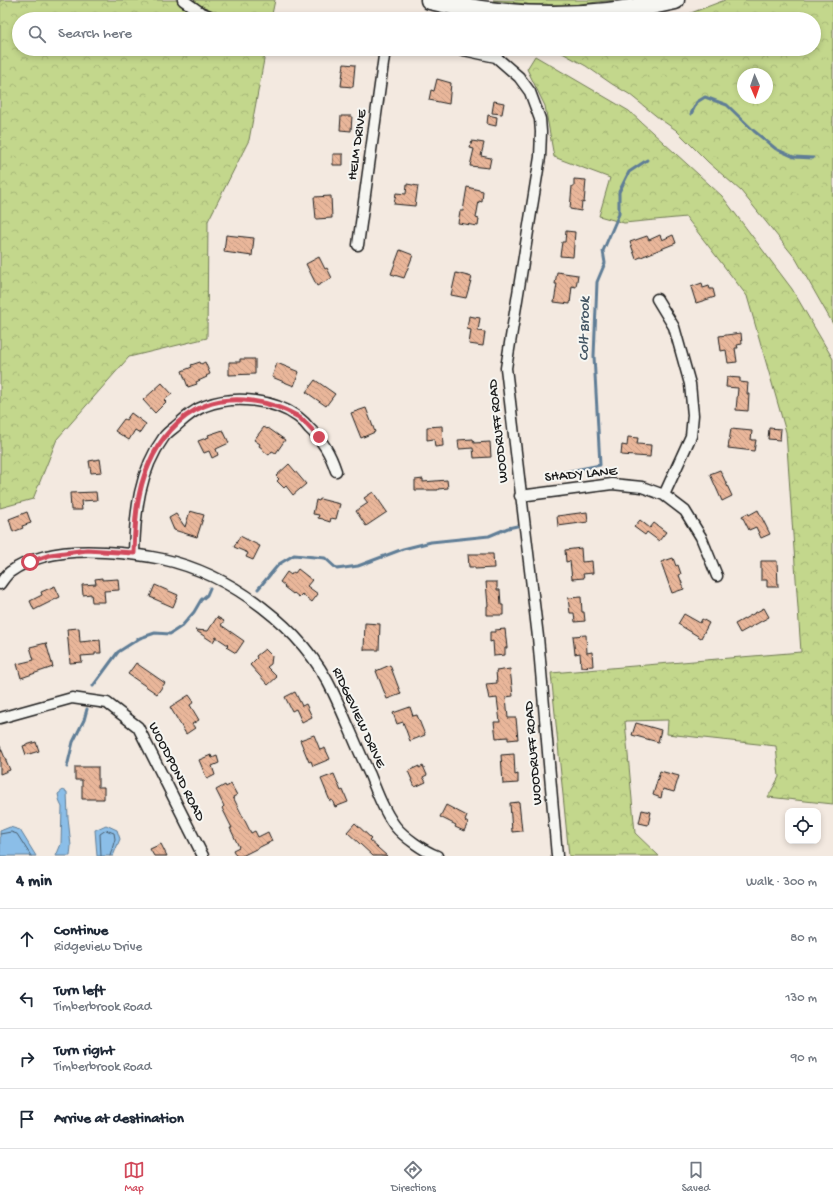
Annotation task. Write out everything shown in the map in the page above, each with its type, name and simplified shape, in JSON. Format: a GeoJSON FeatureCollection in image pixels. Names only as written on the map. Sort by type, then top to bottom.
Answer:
{"type":"FeatureCollection","features":[{"type":"Feature","properties":{"kind":"highway"},"geometry":{"type":"LineString","coordinates":[[430,0],[492,12]]}},
{"type":"Feature","properties":{"kind":"highway"},"geometry":{"type":"LineString","coordinates":[[608,12],[638,8],[675,0]]}},
{"type":"Feature","properties":{"kind":"street"},"geometry":{"type":"LineString","coordinates":[[183,0],[200,12]]}},
{"type":"Feature","properties":{"kind":"street","name":"HELM DRIVE"},"geometry":{"type":"LineString","coordinates":[[358,245],[384,56]]}},
{"type":"Feature","properties":{"kind":"street","name":"WOODRUFF ROAD"},"geometry":{"type":"LineString","coordinates":[[491,56],[496,57],[518,77],[530,92],[540,119],[540,157],[506,368],[520,496],[538,637],[557,856]]}},
{"type":"Feature","properties":{"kind":"street"},"geometry":{"type":"LineString","coordinates":[[657,299],[674,327],[690,384],[693,415],[691,436],[664,495]]}},
{"type":"Feature","properties":{"kind":"street"},"geometry":{"type":"LineString","coordinates":[[134,553],[139,494],[149,464],[164,437],[185,417],[204,406],[227,401],[252,401],[277,406],[299,417],[319,437],[329,452],[336,471]]}},
{"type":"Feature","properties":{"kind":"street","name":"SHADY LANE"},"geometry":{"type":"LineString","coordinates":[[520,496],[612,484],[642,487],[664,495],[685,511],[701,537],[717,576]]}},
{"type":"Feature","properties":{"kind":"street","name":"RIDGEVIEW DRIVE"},"geometry":{"type":"LineString","coordinates":[[0,584],[9,573],[30,562],[50,555],[87,550],[134,553],[164,559],[202,572],[239,590],[271,615],[302,644],[319,667],[333,691],[384,809],[396,828],[414,844],[437,856]]}},
{"type":"Feature","properties":{"kind":"street","name":"WOODPOND ROAD"},"geometry":{"type":"LineString","coordinates":[[0,718],[72,698],[107,703],[138,727],[203,856]]}},
{"type":"Feature","properties":{"kind":"green space"},"geometry":{"type":"Polygon","coordinates":[[[0,0],[275,0],[272,12],[12,12],[12,56],[265,56],[249,140],[208,221],[207,338],[129,357],[57,439],[33,499],[0,508],[0,0]]]}},
{"type":"Feature","properties":{"kind":"green space"},"geometry":{"type":"Polygon","coordinates":[[[493,0],[614,0],[573,5],[533,5],[493,0]]]}},
{"type":"Feature","properties":{"kind":"green space"},"geometry":{"type":"Polygon","coordinates":[[[725,0],[833,0],[833,324],[796,259],[741,191],[708,162],[676,130],[629,94],[586,66],[568,56],[821,56],[821,12],[694,12],[725,0]]]}},
{"type":"Feature","properties":{"kind":"green space"},"geometry":{"type":"Polygon","coordinates":[[[535,56],[629,111],[722,196],[792,289],[833,359],[833,804],[768,797],[779,777],[776,746],[667,734],[668,720],[625,721],[635,833],[659,856],[569,856],[551,673],[801,652],[786,432],[747,296],[686,217],[624,223],[599,216],[610,178],[554,157],[545,106],[527,69],[535,56]]]}},
{"type":"Feature","properties":{"kind":"water"},"geometry":{"type":"Polygon","coordinates":[[[63,790],[67,792],[71,846],[70,856],[56,856],[61,844],[62,807],[58,794],[63,790]]]}},
{"type":"Feature","properties":{"kind":"water"},"geometry":{"type":"Polygon","coordinates":[[[106,825],[117,830],[120,839],[113,856],[97,856],[95,830],[106,825]]]}},
{"type":"Feature","properties":{"kind":"water"},"geometry":{"type":"Polygon","coordinates":[[[10,827],[20,830],[36,856],[0,856],[0,831],[10,827]]]}},
{"type":"Feature","properties":{"kind":"building"},"geometry":{"type":"Polygon","coordinates":[[[344,64],[355,65],[353,87],[341,86],[344,64]]]}},
{"type":"Feature","properties":{"kind":"building"},"geometry":{"type":"Polygon","coordinates":[[[437,79],[451,83],[449,104],[429,100],[431,90],[434,91],[437,79]]]}},
{"type":"Feature","properties":{"kind":"building"},"geometry":{"type":"Polygon","coordinates":[[[494,101],[504,103],[502,114],[492,113],[494,101]]]}},
{"type":"Feature","properties":{"kind":"building"},"geometry":{"type":"Polygon","coordinates":[[[488,115],[497,117],[496,126],[487,124],[488,115]]]}},
{"type":"Feature","properties":{"kind":"building"},"geometry":{"type":"Polygon","coordinates":[[[341,116],[352,116],[351,131],[340,130],[341,116]]]}},
{"type":"Feature","properties":{"kind":"building"},"geometry":{"type":"Polygon","coordinates":[[[472,141],[484,143],[481,156],[491,158],[489,168],[470,166],[474,149],[470,148],[472,141]]]}},
{"type":"Feature","properties":{"kind":"building"},"geometry":{"type":"Polygon","coordinates":[[[333,154],[343,154],[343,165],[333,165],[333,154]]]}},
{"type":"Feature","properties":{"kind":"building"},"geometry":{"type":"Polygon","coordinates":[[[574,179],[586,180],[584,203],[582,202],[581,211],[570,209],[574,179]]]}},
{"type":"Feature","properties":{"kind":"building"},"geometry":{"type":"Polygon","coordinates":[[[407,184],[418,186],[415,206],[394,204],[396,193],[406,194],[407,184]]]}},
{"type":"Feature","properties":{"kind":"building"},"geometry":{"type":"Polygon","coordinates":[[[467,187],[483,191],[482,202],[479,201],[476,218],[479,219],[478,226],[458,223],[460,211],[463,211],[467,187]]]}},
{"type":"Feature","properties":{"kind":"building"},"geometry":{"type":"Polygon","coordinates":[[[331,196],[332,218],[316,219],[314,197],[331,196]]]}},
{"type":"Feature","properties":{"kind":"building"},"geometry":{"type":"Polygon","coordinates":[[[566,231],[575,232],[573,257],[560,256],[562,242],[565,242],[566,231]]]}},
{"type":"Feature","properties":{"kind":"building"},"geometry":{"type":"Polygon","coordinates":[[[226,235],[254,238],[252,256],[224,252],[226,235]]]}},
{"type":"Feature","properties":{"kind":"building"},"geometry":{"type":"Polygon","coordinates":[[[660,235],[662,240],[673,235],[676,243],[636,259],[630,242],[647,236],[649,240],[660,235]]]}},
{"type":"Feature","properties":{"kind":"building"},"geometry":{"type":"Polygon","coordinates":[[[400,250],[413,255],[404,278],[391,274],[400,250]]]}},
{"type":"Feature","properties":{"kind":"building"},"geometry":{"type":"Polygon","coordinates":[[[319,257],[325,269],[327,268],[332,278],[317,286],[306,264],[319,257]]]}},
{"type":"Feature","properties":{"kind":"building"},"geometry":{"type":"Polygon","coordinates":[[[557,272],[578,275],[576,287],[572,286],[570,304],[554,302],[557,272]]]}},
{"type":"Feature","properties":{"kind":"building"},"geometry":{"type":"Polygon","coordinates":[[[456,273],[472,277],[466,298],[451,295],[456,273]]]}},
{"type":"Feature","properties":{"kind":"building"},"geometry":{"type":"Polygon","coordinates":[[[702,283],[703,288],[709,286],[710,289],[713,289],[715,297],[696,303],[691,287],[702,283]]]}},
{"type":"Feature","properties":{"kind":"building"},"geometry":{"type":"Polygon","coordinates":[[[469,316],[480,318],[478,331],[485,332],[483,346],[469,344],[471,330],[467,329],[469,316]]]}},
{"type":"Feature","properties":{"kind":"building"},"geometry":{"type":"Polygon","coordinates":[[[741,333],[742,344],[737,345],[738,348],[735,348],[737,362],[728,363],[726,350],[721,351],[719,336],[741,333]]]}},
{"type":"Feature","properties":{"kind":"building"},"geometry":{"type":"Polygon","coordinates":[[[240,359],[255,359],[255,374],[229,375],[229,362],[240,362],[240,359]]]}},
{"type":"Feature","properties":{"kind":"building"},"geometry":{"type":"Polygon","coordinates":[[[200,362],[201,364],[205,362],[210,374],[196,382],[197,384],[188,387],[182,371],[192,367],[191,365],[200,362]]]}},
{"type":"Feature","properties":{"kind":"building"},"geometry":{"type":"Polygon","coordinates":[[[277,363],[299,372],[294,386],[272,377],[277,363]]]}},
{"type":"Feature","properties":{"kind":"building"},"geometry":{"type":"Polygon","coordinates":[[[727,377],[740,378],[740,382],[748,383],[748,411],[736,410],[738,388],[726,387],[727,377]]]}},
{"type":"Feature","properties":{"kind":"building"},"geometry":{"type":"Polygon","coordinates":[[[315,380],[335,394],[326,406],[306,392],[315,380]]]}},
{"type":"Feature","properties":{"kind":"building"},"geometry":{"type":"Polygon","coordinates":[[[162,383],[172,394],[164,400],[166,402],[155,413],[143,400],[162,383]]]}},
{"type":"Feature","properties":{"kind":"building"},"geometry":{"type":"Polygon","coordinates":[[[366,408],[375,432],[361,438],[351,413],[366,408]]]}},
{"type":"Feature","properties":{"kind":"building"},"geometry":{"type":"Polygon","coordinates":[[[131,413],[146,424],[140,433],[135,430],[129,440],[115,431],[124,419],[126,420],[131,413]]]}},
{"type":"Feature","properties":{"kind":"building"},"geometry":{"type":"Polygon","coordinates":[[[442,426],[443,446],[435,447],[434,439],[427,440],[427,427],[442,426]]]}},
{"type":"Feature","properties":{"kind":"building"},"geometry":{"type":"Polygon","coordinates":[[[264,427],[267,429],[268,428],[285,440],[276,453],[272,451],[269,455],[262,450],[263,449],[259,446],[260,444],[254,440],[264,427]]]}},
{"type":"Feature","properties":{"kind":"building"},"geometry":{"type":"Polygon","coordinates":[[[769,428],[781,429],[780,440],[768,439],[769,428]]]}},
{"type":"Feature","properties":{"kind":"building"},"geometry":{"type":"Polygon","coordinates":[[[731,429],[752,431],[751,440],[756,440],[754,451],[728,448],[731,429]]]}},
{"type":"Feature","properties":{"kind":"building"},"geometry":{"type":"Polygon","coordinates":[[[223,430],[229,443],[216,449],[218,455],[212,458],[209,451],[204,453],[198,441],[209,437],[208,435],[223,430]]]}},
{"type":"Feature","properties":{"kind":"building"},"geometry":{"type":"Polygon","coordinates":[[[628,437],[638,438],[637,444],[651,445],[650,457],[621,455],[622,445],[627,446],[628,437]]]}},
{"type":"Feature","properties":{"kind":"building"},"geometry":{"type":"Polygon","coordinates":[[[473,439],[474,443],[490,442],[491,457],[474,458],[473,448],[459,449],[458,440],[473,439]]]}},
{"type":"Feature","properties":{"kind":"building"},"geometry":{"type":"Polygon","coordinates":[[[100,459],[102,472],[91,473],[89,461],[100,459]]]}},
{"type":"Feature","properties":{"kind":"building"},"geometry":{"type":"Polygon","coordinates":[[[289,464],[306,484],[293,495],[286,486],[284,488],[277,481],[279,479],[276,476],[289,464]]]}},
{"type":"Feature","properties":{"kind":"building"},"geometry":{"type":"Polygon","coordinates":[[[720,470],[732,496],[722,501],[710,474],[720,470]]]}},
{"type":"Feature","properties":{"kind":"building"},"geometry":{"type":"Polygon","coordinates":[[[423,479],[423,482],[447,480],[448,488],[438,490],[415,490],[415,480],[423,479]]]}},
{"type":"Feature","properties":{"kind":"building"},"geometry":{"type":"Polygon","coordinates":[[[96,492],[97,500],[81,501],[82,510],[71,510],[70,493],[96,492]]]}},
{"type":"Feature","properties":{"kind":"building"},"geometry":{"type":"Polygon","coordinates":[[[373,492],[387,512],[366,526],[356,511],[368,503],[364,498],[373,492]]]}},
{"type":"Feature","properties":{"kind":"building"},"geometry":{"type":"Polygon","coordinates":[[[320,499],[340,504],[336,519],[331,518],[330,522],[318,518],[319,515],[313,514],[316,500],[319,501],[320,499]]]}},
{"type":"Feature","properties":{"kind":"building"},"geometry":{"type":"Polygon","coordinates":[[[758,510],[770,534],[761,538],[756,527],[749,530],[742,516],[748,513],[749,515],[758,510]]]}},
{"type":"Feature","properties":{"kind":"building"},"geometry":{"type":"Polygon","coordinates":[[[190,511],[204,515],[197,537],[174,530],[169,518],[176,514],[185,527],[190,511]]]}},
{"type":"Feature","properties":{"kind":"building"},"geometry":{"type":"Polygon","coordinates":[[[27,512],[31,523],[22,526],[23,528],[13,532],[9,519],[27,512]]]}},
{"type":"Feature","properties":{"kind":"building"},"geometry":{"type":"Polygon","coordinates":[[[587,512],[588,522],[558,526],[557,516],[587,512]]]}},
{"type":"Feature","properties":{"kind":"building"},"geometry":{"type":"Polygon","coordinates":[[[640,520],[650,528],[654,523],[666,532],[659,541],[647,532],[645,535],[634,527],[640,520]]]}},
{"type":"Feature","properties":{"kind":"building"},"geometry":{"type":"Polygon","coordinates":[[[240,536],[260,546],[253,560],[246,557],[248,553],[234,547],[240,536]]]}},
{"type":"Feature","properties":{"kind":"building"},"geometry":{"type":"Polygon","coordinates":[[[581,548],[582,562],[592,561],[593,573],[583,574],[584,578],[572,579],[570,561],[566,562],[565,550],[581,548]]]}},
{"type":"Feature","properties":{"kind":"building"},"geometry":{"type":"Polygon","coordinates":[[[468,554],[493,554],[494,568],[475,569],[475,567],[469,567],[468,554]]]}},
{"type":"Feature","properties":{"kind":"building"},"geometry":{"type":"Polygon","coordinates":[[[673,558],[676,566],[678,565],[681,574],[679,575],[684,589],[672,593],[661,562],[673,558]]]}},
{"type":"Feature","properties":{"kind":"building"},"geometry":{"type":"Polygon","coordinates":[[[761,561],[777,561],[778,587],[767,587],[767,580],[761,580],[761,561]]]}},
{"type":"Feature","properties":{"kind":"building"},"geometry":{"type":"Polygon","coordinates":[[[298,569],[312,580],[307,586],[318,594],[312,602],[302,594],[299,597],[294,593],[293,594],[280,582],[287,572],[291,575],[298,569]]]}},
{"type":"Feature","properties":{"kind":"building"},"geometry":{"type":"Polygon","coordinates":[[[102,578],[102,580],[118,579],[119,590],[104,591],[105,602],[92,602],[91,594],[83,595],[82,585],[96,584],[95,579],[102,578]]]}},
{"type":"Feature","properties":{"kind":"building"},"geometry":{"type":"Polygon","coordinates":[[[486,582],[497,582],[497,590],[500,590],[501,605],[503,605],[503,615],[487,615],[488,606],[486,582]]]}},
{"type":"Feature","properties":{"kind":"building"},"geometry":{"type":"Polygon","coordinates":[[[155,585],[178,595],[173,607],[150,597],[155,585]]]}},
{"type":"Feature","properties":{"kind":"building"},"geometry":{"type":"Polygon","coordinates":[[[55,586],[60,597],[34,610],[30,601],[42,595],[41,592],[55,586]]]}},
{"type":"Feature","properties":{"kind":"building"},"geometry":{"type":"Polygon","coordinates":[[[581,597],[582,612],[584,612],[585,621],[575,622],[574,613],[570,613],[568,598],[581,597]]]}},
{"type":"Feature","properties":{"kind":"building"},"geometry":{"type":"Polygon","coordinates":[[[764,608],[769,617],[740,633],[735,624],[764,608]]]}},
{"type":"Feature","properties":{"kind":"building"},"geometry":{"type":"Polygon","coordinates":[[[684,614],[700,623],[702,619],[709,623],[701,638],[678,624],[684,614]]]}},
{"type":"Feature","properties":{"kind":"building"},"geometry":{"type":"Polygon","coordinates":[[[217,617],[224,621],[221,625],[244,641],[236,653],[226,647],[228,645],[216,637],[213,642],[195,630],[208,631],[217,617]]]}},
{"type":"Feature","properties":{"kind":"building"},"geometry":{"type":"Polygon","coordinates":[[[365,623],[380,624],[379,650],[364,650],[365,623]]]}},
{"type":"Feature","properties":{"kind":"building"},"geometry":{"type":"Polygon","coordinates":[[[79,628],[80,642],[100,640],[101,653],[81,656],[82,662],[70,663],[67,629],[79,628]]]}},
{"type":"Feature","properties":{"kind":"building"},"geometry":{"type":"Polygon","coordinates":[[[505,629],[507,648],[505,648],[505,655],[494,656],[493,641],[490,642],[490,632],[505,629]]]}},
{"type":"Feature","properties":{"kind":"building"},"geometry":{"type":"Polygon","coordinates":[[[586,635],[587,653],[592,652],[593,666],[581,667],[580,653],[575,654],[573,636],[586,635]]]}},
{"type":"Feature","properties":{"kind":"building"},"geometry":{"type":"Polygon","coordinates":[[[46,643],[53,667],[21,678],[17,664],[34,660],[30,647],[46,643]]]}},
{"type":"Feature","properties":{"kind":"building"},"geometry":{"type":"Polygon","coordinates":[[[265,649],[272,656],[271,664],[267,667],[277,677],[268,685],[250,665],[257,658],[256,656],[265,649]]]}},
{"type":"Feature","properties":{"kind":"building"},"geometry":{"type":"Polygon","coordinates":[[[136,663],[165,683],[157,694],[128,674],[136,663]]]}},
{"type":"Feature","properties":{"kind":"building"},"geometry":{"type":"Polygon","coordinates":[[[390,665],[401,694],[387,699],[376,671],[390,665]]]}},
{"type":"Feature","properties":{"kind":"building"},"geometry":{"type":"Polygon","coordinates":[[[510,669],[513,696],[506,697],[508,718],[516,718],[518,739],[508,740],[508,737],[496,738],[494,722],[500,722],[497,698],[489,699],[486,684],[497,683],[496,671],[510,669]]]}},
{"type":"Feature","properties":{"kind":"building"},"geometry":{"type":"Polygon","coordinates":[[[295,692],[302,706],[306,704],[312,717],[302,722],[296,709],[292,711],[285,697],[295,692]]]}},
{"type":"Feature","properties":{"kind":"building"},"geometry":{"type":"Polygon","coordinates":[[[189,695],[194,702],[190,705],[199,720],[192,724],[195,728],[186,734],[170,707],[189,695]]]}},
{"type":"Feature","properties":{"kind":"building"},"geometry":{"type":"Polygon","coordinates":[[[410,707],[413,716],[417,715],[425,735],[410,741],[403,722],[397,724],[393,713],[410,707]]]}},
{"type":"Feature","properties":{"kind":"building"},"geometry":{"type":"Polygon","coordinates":[[[636,723],[661,730],[658,742],[632,735],[636,723]]]}},
{"type":"Feature","properties":{"kind":"building"},"geometry":{"type":"Polygon","coordinates":[[[314,735],[320,750],[325,748],[330,759],[313,766],[311,761],[309,762],[300,740],[314,735]]]}},
{"type":"Feature","properties":{"kind":"building"},"geometry":{"type":"Polygon","coordinates":[[[36,742],[39,751],[26,755],[23,746],[36,742]]]}},
{"type":"Feature","properties":{"kind":"building"},"geometry":{"type":"Polygon","coordinates":[[[0,746],[10,770],[0,774],[0,746]]]}},
{"type":"Feature","properties":{"kind":"building"},"geometry":{"type":"Polygon","coordinates":[[[514,754],[515,775],[518,774],[518,783],[503,784],[501,755],[514,754]]]}},
{"type":"Feature","properties":{"kind":"building"},"geometry":{"type":"Polygon","coordinates":[[[211,755],[212,758],[217,756],[219,763],[212,766],[215,775],[207,779],[199,760],[211,755]]]}},
{"type":"Feature","properties":{"kind":"building"},"geometry":{"type":"Polygon","coordinates":[[[419,766],[419,768],[423,766],[427,775],[423,777],[426,782],[415,787],[408,771],[419,766]]]}},
{"type":"Feature","properties":{"kind":"building"},"geometry":{"type":"Polygon","coordinates":[[[75,767],[98,767],[98,787],[104,787],[104,799],[82,799],[82,780],[75,780],[75,767]]]}},
{"type":"Feature","properties":{"kind":"building"},"geometry":{"type":"Polygon","coordinates":[[[660,771],[679,776],[674,792],[663,789],[661,798],[653,795],[660,771]]]}},
{"type":"Feature","properties":{"kind":"building"},"geometry":{"type":"Polygon","coordinates":[[[334,774],[341,791],[343,790],[348,802],[335,807],[332,800],[330,801],[321,779],[334,774]]]}},
{"type":"Feature","properties":{"kind":"building"},"geometry":{"type":"Polygon","coordinates":[[[231,784],[237,795],[233,797],[251,833],[255,831],[258,837],[268,832],[272,841],[242,856],[236,856],[233,850],[239,847],[222,808],[224,806],[216,790],[225,785],[226,787],[231,784]]]}},
{"type":"Feature","properties":{"kind":"building"},"geometry":{"type":"Polygon","coordinates":[[[519,802],[522,831],[512,832],[510,803],[519,802]]]}},
{"type":"Feature","properties":{"kind":"building"},"geometry":{"type":"Polygon","coordinates":[[[446,805],[467,816],[465,821],[468,823],[464,831],[440,817],[446,805]]]}},
{"type":"Feature","properties":{"kind":"building"},"geometry":{"type":"Polygon","coordinates":[[[642,810],[651,812],[648,825],[639,823],[642,810]]]}},
{"type":"Feature","properties":{"kind":"building"},"geometry":{"type":"Polygon","coordinates":[[[355,823],[371,838],[369,840],[387,856],[373,856],[347,832],[355,823]]]}},
{"type":"Feature","properties":{"kind":"building"},"geometry":{"type":"Polygon","coordinates":[[[161,844],[167,856],[154,856],[150,849],[161,844]]]}},
{"type":"Feature","properties":{"kind":"waterway","name":"Colt Brook"},"geometry":{"type":"LineString","coordinates":[[691,114],[697,102],[705,97],[727,105],[754,131],[776,149],[794,157],[813,158]]}},
{"type":"Feature","properties":{"kind":"waterway","name":"Colt Brook"},"geometry":{"type":"LineString","coordinates":[[550,475],[600,465],[594,356],[597,282],[605,263],[603,251],[619,214],[619,192],[629,172],[647,160]]}},
{"type":"Feature","properties":{"kind":"waterway","name":"Colt Brook"},"geometry":{"type":"LineString","coordinates":[[258,589],[279,564],[294,555],[325,558],[337,569],[358,566],[403,549],[431,542],[489,536],[517,526]]}},
{"type":"Feature","properties":{"kind":"waterway","name":"Colt Brook"},"geometry":{"type":"LineString","coordinates":[[93,686],[118,652],[140,638],[155,633],[170,634],[182,626],[194,612],[201,600],[207,595],[210,588]]}},
{"type":"Feature","properties":{"kind":"waterway","name":"Colt Brook"},"geometry":{"type":"LineString","coordinates":[[67,767],[73,742],[84,720],[87,709]]}},
{"type":"Feature","properties":{"kind":"route"},"geometry":{"type":"LineString","coordinates":[[30,562],[50,555],[87,550],[134,553],[139,494],[149,464],[164,437],[185,417],[204,406],[227,401],[252,401],[277,406],[299,417],[319,437]]}}]}
